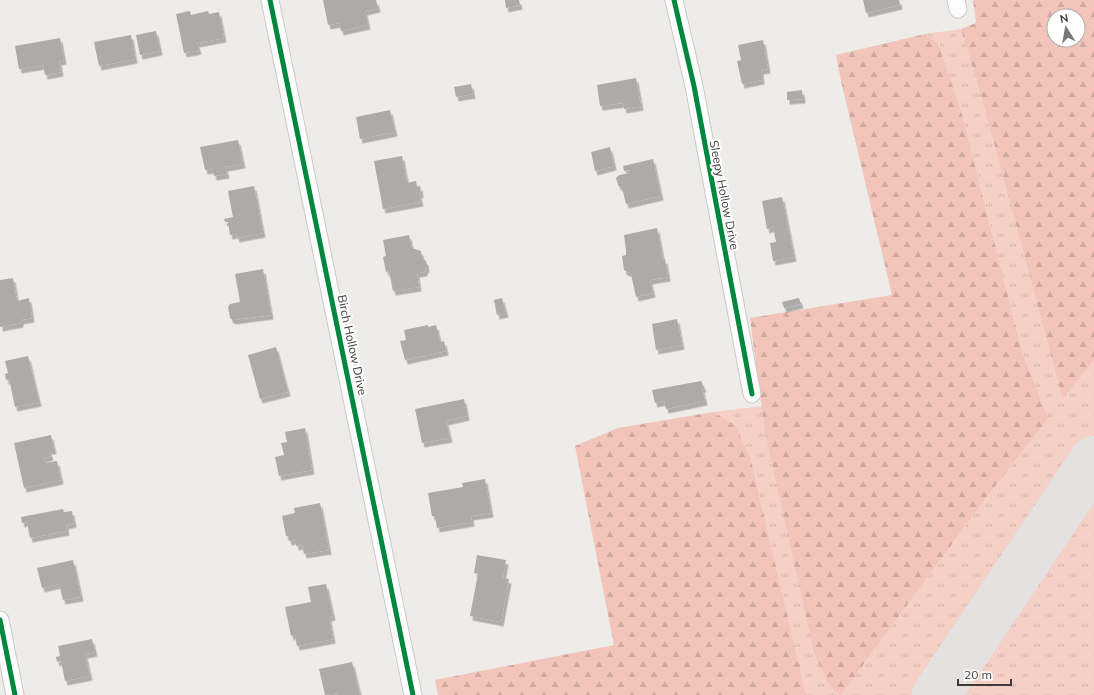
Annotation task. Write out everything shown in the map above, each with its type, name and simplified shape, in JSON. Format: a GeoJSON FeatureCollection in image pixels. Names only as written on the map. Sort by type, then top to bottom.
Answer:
{"type":"FeatureCollection","features":[{"type":"Feature","properties":{"kind":"street","name":"Birch Hollow Drive"},"geometry":{"type":"LineString","coordinates":[[270,0],[413,695]]}},
{"type":"Feature","properties":{"kind":"street","name":"Sleepy Hollow Drive"},"geometry":{"type":"LineString","coordinates":[[674,0],[694,86],[752,394]]}},
{"type":"Feature","properties":{"kind":"street"},"geometry":{"type":"LineString","coordinates":[[0,620],[15,695]]}},
{"type":"Feature","properties":{"kind":"green space"},"geometry":{"type":"Polygon","coordinates":[[[973,0],[1094,0],[1094,360],[1063,399],[984,106],[961,29],[976,23],[973,0]]]}},
{"type":"Feature","properties":{"kind":"green space"},"geometry":{"type":"Polygon","coordinates":[[[961,29],[984,106],[1064,398],[1094,360],[1094,438],[920,695],[841,695],[983,502],[1048,419],[1021,348],[962,114],[938,43],[925,34],[961,29]]]}},
{"type":"Feature","properties":{"kind":"green space"},"geometry":{"type":"Polygon","coordinates":[[[925,34],[938,43],[962,114],[1021,348],[1048,419],[983,502],[840,695],[828,684],[814,652],[765,432],[750,318],[892,295],[836,55],[925,34]]]}},
{"type":"Feature","properties":{"kind":"green space"},"geometry":{"type":"Polygon","coordinates":[[[762,406],[765,432],[828,684],[840,695],[806,695],[750,456],[735,426],[713,412],[762,406]]]}},
{"type":"Feature","properties":{"kind":"green space"},"geometry":{"type":"Polygon","coordinates":[[[713,412],[735,425],[750,456],[806,695],[438,695],[435,680],[614,645],[575,446],[618,428],[713,412]]]}},
{"type":"Feature","properties":{"kind":"green space"},"geometry":{"type":"Polygon","coordinates":[[[1094,501],[1094,695],[963,695],[1094,501]]]}},
{"type":"Feature","properties":{"kind":"building"},"geometry":{"type":"Polygon","coordinates":[[[323,0],[376,0],[378,8],[365,11],[368,25],[341,31],[339,23],[328,25],[323,0]]]}},
{"type":"Feature","properties":{"kind":"building"},"geometry":{"type":"Polygon","coordinates":[[[505,0],[519,0],[520,5],[506,8],[505,0]]]}},
{"type":"Feature","properties":{"kind":"building"},"geometry":{"type":"Polygon","coordinates":[[[863,0],[899,0],[900,5],[866,13],[863,0]]]}},
{"type":"Feature","properties":{"kind":"building"},"geometry":{"type":"Polygon","coordinates":[[[190,11],[191,15],[208,11],[209,14],[219,12],[224,38],[197,43],[199,50],[184,53],[176,14],[190,11]]]}},
{"type":"Feature","properties":{"kind":"building"},"geometry":{"type":"Polygon","coordinates":[[[156,31],[160,51],[140,55],[136,35],[156,31]]]}},
{"type":"Feature","properties":{"kind":"building"},"geometry":{"type":"Polygon","coordinates":[[[131,35],[135,59],[99,66],[94,42],[131,35]]]}},
{"type":"Feature","properties":{"kind":"building"},"geometry":{"type":"Polygon","coordinates":[[[60,38],[64,60],[59,61],[61,72],[45,75],[43,65],[19,69],[15,46],[60,38]]]}},
{"type":"Feature","properties":{"kind":"building"},"geometry":{"type":"Polygon","coordinates":[[[763,40],[768,69],[761,70],[762,80],[742,84],[737,61],[741,60],[738,45],[763,40]]]}},
{"type":"Feature","properties":{"kind":"building"},"geometry":{"type":"Polygon","coordinates":[[[636,78],[641,106],[624,109],[623,103],[600,106],[597,85],[636,78]]]}},
{"type":"Feature","properties":{"kind":"building"},"geometry":{"type":"Polygon","coordinates":[[[471,84],[473,94],[456,97],[454,87],[471,84]]]}},
{"type":"Feature","properties":{"kind":"building"},"geometry":{"type":"Polygon","coordinates":[[[802,90],[803,99],[787,100],[787,92],[802,90]]]}},
{"type":"Feature","properties":{"kind":"building"},"geometry":{"type":"Polygon","coordinates":[[[390,110],[395,132],[360,139],[356,117],[390,110]]]}},
{"type":"Feature","properties":{"kind":"building"},"geometry":{"type":"Polygon","coordinates":[[[238,140],[243,164],[225,167],[227,174],[214,176],[213,169],[205,170],[200,147],[238,140]]]}},
{"type":"Feature","properties":{"kind":"building"},"geometry":{"type":"Polygon","coordinates":[[[610,147],[614,166],[595,171],[591,152],[610,147]]]}},
{"type":"Feature","properties":{"kind":"building"},"geometry":{"type":"Polygon","coordinates":[[[402,156],[407,183],[416,181],[417,187],[420,186],[421,193],[419,194],[421,202],[383,209],[374,161],[402,156]]]}},
{"type":"Feature","properties":{"kind":"building"},"geometry":{"type":"Polygon","coordinates":[[[653,159],[661,196],[626,204],[622,187],[618,185],[616,178],[619,175],[630,173],[629,170],[624,171],[623,166],[653,159]]]}},
{"type":"Feature","properties":{"kind":"building"},"geometry":{"type":"Polygon","coordinates":[[[254,186],[263,233],[237,238],[236,234],[230,235],[228,222],[225,222],[224,219],[233,217],[228,191],[254,186]]]}},
{"type":"Feature","properties":{"kind":"building"},"geometry":{"type":"Polygon","coordinates":[[[782,197],[794,257],[773,261],[770,243],[776,242],[773,227],[767,229],[762,201],[782,197]]]}},
{"type":"Feature","properties":{"kind":"building"},"geometry":{"type":"Polygon","coordinates":[[[657,228],[668,277],[650,280],[653,293],[636,297],[631,274],[624,270],[622,256],[626,255],[626,250],[624,235],[657,228]]]}},
{"type":"Feature","properties":{"kind":"building"},"geometry":{"type":"Polygon","coordinates":[[[409,235],[412,249],[421,251],[422,258],[426,261],[427,267],[424,272],[417,273],[419,287],[393,291],[389,271],[386,272],[383,257],[386,256],[383,240],[409,235]]]}},
{"type":"Feature","properties":{"kind":"building"},"geometry":{"type":"Polygon","coordinates":[[[263,269],[271,315],[233,320],[230,318],[228,307],[230,304],[240,302],[235,274],[263,269]]]}},
{"type":"Feature","properties":{"kind":"building"},"geometry":{"type":"Polygon","coordinates":[[[13,278],[17,301],[29,298],[32,318],[21,320],[21,323],[0,327],[0,280],[13,278]]]}},
{"type":"Feature","properties":{"kind":"building"},"geometry":{"type":"Polygon","coordinates":[[[502,298],[506,313],[497,315],[494,300],[502,298]]]}},
{"type":"Feature","properties":{"kind":"building"},"geometry":{"type":"Polygon","coordinates":[[[799,298],[801,304],[784,308],[782,302],[799,298]]]}},
{"type":"Feature","properties":{"kind":"building"},"geometry":{"type":"Polygon","coordinates":[[[677,319],[682,345],[656,350],[652,324],[677,319]]]}},
{"type":"Feature","properties":{"kind":"building"},"geometry":{"type":"Polygon","coordinates":[[[428,325],[428,327],[436,325],[440,342],[444,341],[446,351],[405,360],[400,341],[406,340],[404,330],[428,325]]]}},
{"type":"Feature","properties":{"kind":"building"},"geometry":{"type":"Polygon","coordinates":[[[276,347],[288,392],[260,399],[248,355],[276,347]]]}},
{"type":"Feature","properties":{"kind":"building"},"geometry":{"type":"Polygon","coordinates":[[[28,356],[39,402],[15,407],[9,379],[6,380],[5,374],[8,373],[5,361],[28,356]]]}},
{"type":"Feature","properties":{"kind":"building"},"geometry":{"type":"Polygon","coordinates":[[[701,381],[704,388],[702,388],[705,401],[666,409],[664,401],[655,403],[652,390],[701,381]]]}},
{"type":"Feature","properties":{"kind":"building"},"geometry":{"type":"Polygon","coordinates":[[[464,399],[467,416],[446,421],[450,438],[422,443],[415,409],[464,399]]]}},
{"type":"Feature","properties":{"kind":"building"},"geometry":{"type":"Polygon","coordinates":[[[305,428],[312,470],[279,476],[275,457],[284,455],[281,443],[287,442],[285,432],[305,428]]]}},
{"type":"Feature","properties":{"kind":"building"},"geometry":{"type":"Polygon","coordinates":[[[51,435],[54,450],[49,450],[51,456],[44,458],[45,463],[57,461],[61,480],[24,488],[14,443],[51,435]]]}},
{"type":"Feature","properties":{"kind":"building"},"geometry":{"type":"Polygon","coordinates":[[[485,479],[491,513],[471,516],[472,522],[437,528],[435,516],[432,516],[428,493],[463,487],[462,483],[485,479]]]}},
{"type":"Feature","properties":{"kind":"building"},"geometry":{"type":"Polygon","coordinates":[[[320,503],[329,550],[304,554],[302,545],[296,546],[295,540],[289,541],[288,536],[286,536],[282,516],[295,513],[294,508],[320,503]]]}},
{"type":"Feature","properties":{"kind":"building"},"geometry":{"type":"Polygon","coordinates":[[[63,509],[64,512],[72,511],[74,523],[66,525],[67,531],[30,538],[27,522],[22,523],[21,517],[63,509]]]}},
{"type":"Feature","properties":{"kind":"building"},"geometry":{"type":"Polygon","coordinates":[[[477,555],[506,560],[503,578],[509,579],[501,622],[470,616],[478,574],[474,573],[477,555]]]}},
{"type":"Feature","properties":{"kind":"building"},"geometry":{"type":"Polygon","coordinates":[[[73,560],[81,597],[63,600],[59,584],[42,588],[37,568],[73,560]]]}},
{"type":"Feature","properties":{"kind":"building"},"geometry":{"type":"Polygon","coordinates":[[[326,584],[333,616],[329,617],[333,639],[297,646],[295,635],[291,636],[285,607],[311,602],[308,587],[326,584]]]}},
{"type":"Feature","properties":{"kind":"building"},"geometry":{"type":"Polygon","coordinates":[[[92,639],[95,652],[85,654],[90,676],[65,681],[61,661],[57,662],[56,657],[60,656],[58,646],[92,639]]]}},
{"type":"Feature","properties":{"kind":"building"},"geometry":{"type":"Polygon","coordinates":[[[352,662],[360,695],[338,695],[337,693],[325,695],[319,669],[352,662]]]}},
{"type":"Feature","properties":{"kind":"taxiway"},"geometry":{"type":"LineString","coordinates":[[936,695],[1094,460]]}},
{"type":"Feature","properties":{"kind":"cycle path"},"geometry":{"type":"LineString","coordinates":[[270,0],[413,695]]}},
{"type":"Feature","properties":{"kind":"cycle path"},"geometry":{"type":"LineString","coordinates":[[674,0],[694,86],[752,394]]}},
{"type":"Feature","properties":{"kind":"cycle path"},"geometry":{"type":"LineString","coordinates":[[0,620],[15,695]]}}]}
